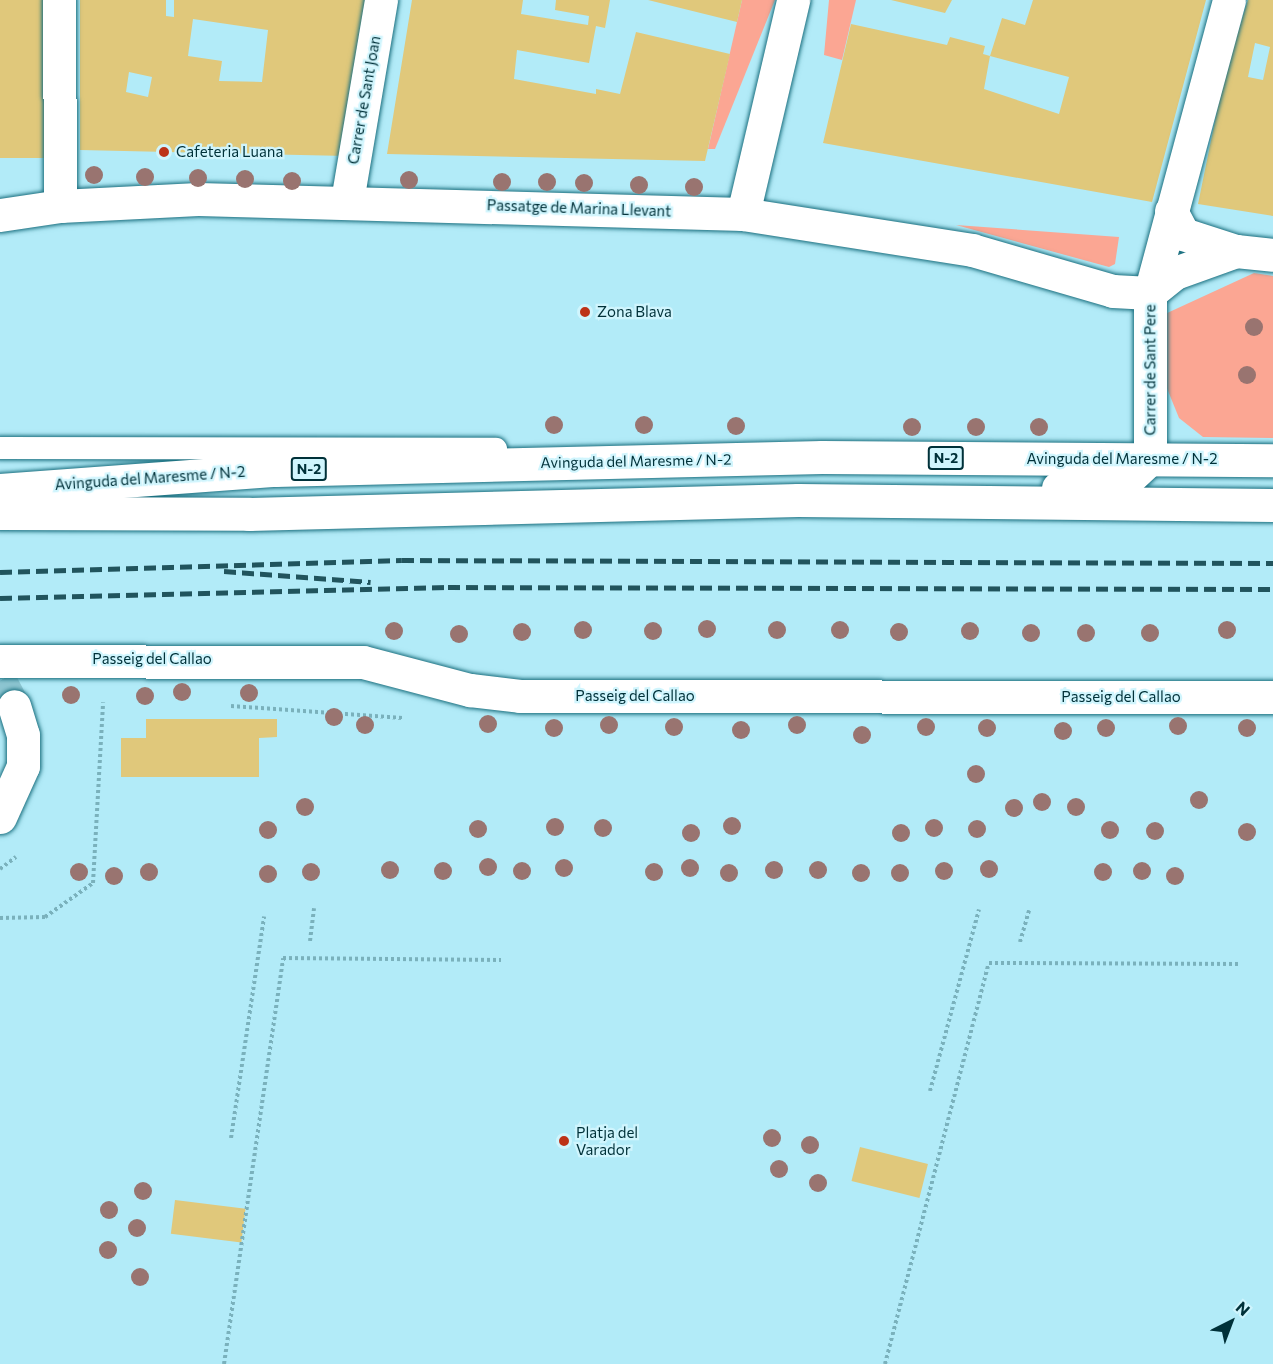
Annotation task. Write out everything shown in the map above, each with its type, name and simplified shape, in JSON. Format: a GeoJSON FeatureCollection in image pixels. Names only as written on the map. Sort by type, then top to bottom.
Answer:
{"type":"FeatureCollection","features":[{"type":"Feature","properties":{"kind":"street"},"geometry":{"type":"LineString","coordinates":[[59,0],[60,206]]}},
{"type":"Feature","properties":{"kind":"street","name":"Carrer de Sant Joan"},"geometry":{"type":"LineString","coordinates":[[347,201],[381,0]]}},
{"type":"Feature","properties":{"kind":"street"},"geometry":{"type":"LineString","coordinates":[[743,214],[793,0]]}},
{"type":"Feature","properties":{"kind":"street","name":"Carrer de Sant Pere"},"geometry":{"type":"LineString","coordinates":[[1150,459],[1150,293],[1229,0]]}},
{"type":"Feature","properties":{"kind":"street","name":"Passatge de Marina Llevant"},"geometry":{"type":"LineString","coordinates":[[0,215],[60,206],[198,199],[347,201],[743,214],[972,250],[1113,291],[1150,293]]}},
{"type":"Feature","properties":{"kind":"street"},"geometry":{"type":"LineString","coordinates":[[1171,211],[1183,234],[1236,251],[1273,255]]}},
{"type":"Feature","properties":{"kind":"street"},"geometry":{"type":"LineString","coordinates":[[1150,293],[1175,273],[1236,251]]}},
{"type":"Feature","properties":{"kind":"street"},"geometry":{"type":"LineString","coordinates":[[798,500],[857,490],[1096,488],[1126,481],[1150,459]]}},
{"type":"Feature","properties":{"kind":"street","name":"Avinguda del Maresme / N-2"},"geometry":{"type":"LineString","coordinates":[[0,490],[275,470],[619,462],[1273,460]]}},
{"type":"Feature","properties":{"kind":"street","name":"Avinguda del Maresme / N-2"},"geometry":{"type":"LineString","coordinates":[[0,513],[249,514],[798,500],[1273,505]]}},
{"type":"Feature","properties":{"kind":"street","name":"Passeig del Callao"},"geometry":{"type":"LineString","coordinates":[[0,661],[363,662],[470,690],[520,696],[1273,697]]}},
{"type":"Feature","properties":{"kind":"street"},"geometry":{"type":"LineString","coordinates":[[0,818],[23,766],[23,735],[14,706]]}},
{"type":"Feature","properties":{"kind":"lane"},"geometry":{"type":"LineString","coordinates":[[0,448],[509,450],[619,462]]}},
{"type":"Feature","properties":{"kind":"path"},"geometry":{"type":"LineString","coordinates":[[0,918],[45,917],[93,883],[104,695]]}},
{"type":"Feature","properties":{"kind":"path"},"geometry":{"type":"LineString","coordinates":[[310,941],[314,908]]}},
{"type":"Feature","properties":{"kind":"path"},"geometry":{"type":"LineString","coordinates":[[930,1091],[979,910]]}},
{"type":"Feature","properties":{"kind":"path"},"geometry":{"type":"LineString","coordinates":[[1020,942],[1029,910]]}},
{"type":"Feature","properties":{"kind":"path"},"geometry":{"type":"LineString","coordinates":[[231,1138],[264,916]]}},
{"type":"Feature","properties":{"kind":"path"},"geometry":{"type":"LineString","coordinates":[[224,1364],[284,958],[501,960]]}},
{"type":"Feature","properties":{"kind":"path"},"geometry":{"type":"LineString","coordinates":[[885,1364],[989,963],[1241,964]]}},
{"type":"Feature","properties":{"kind":"shaded area"},"geometry":{"type":"Polygon","coordinates":[[[742,0],[775,0],[715,149],[708,149],[742,0]]]}},
{"type":"Feature","properties":{"kind":"shaded area"},"geometry":{"type":"Polygon","coordinates":[[[829,0],[856,0],[842,60],[824,55],[829,0]]]}},
{"type":"Feature","properties":{"kind":"shaded area"},"geometry":{"type":"Polygon","coordinates":[[[956,225],[1119,237],[1115,264],[1109,267],[956,225]]]}},
{"type":"Feature","properties":{"kind":"shaded area"},"geometry":{"type":"Polygon","coordinates":[[[1254,273],[1273,276],[1273,438],[1203,437],[1179,418],[1164,381],[1165,314],[1254,273]]]}},
{"type":"Feature","properties":{"kind":"building"},"geometry":{"type":"Polygon","coordinates":[[[0,0],[47,0],[47,158],[0,158],[0,0]]]}},
{"type":"Feature","properties":{"kind":"building"},"geometry":{"type":"Polygon","coordinates":[[[80,0],[166,0],[166,16],[174,17],[174,0],[370,0],[347,156],[80,150],[80,0]],[[193,19],[188,56],[222,61],[219,81],[262,82],[268,30],[193,19]],[[129,72],[126,92],[148,97],[152,77],[129,72]]]}},
{"type":"Feature","properties":{"kind":"building"},"geometry":{"type":"Polygon","coordinates":[[[412,0],[523,0],[521,14],[588,25],[589,16],[555,10],[556,0],[610,0],[605,28],[596,26],[589,63],[517,50],[514,79],[596,94],[596,89],[620,94],[636,32],[730,54],[705,161],[387,154],[412,0]]]}},
{"type":"Feature","properties":{"kind":"building"},"geometry":{"type":"Polygon","coordinates":[[[648,0],[742,0],[737,22],[648,0]]]}},
{"type":"Feature","properties":{"kind":"building"},"geometry":{"type":"Polygon","coordinates":[[[891,0],[952,0],[945,13],[891,0]]]}},
{"type":"Feature","properties":{"kind":"building"},"geometry":{"type":"Polygon","coordinates":[[[1033,0],[1206,0],[1152,202],[823,143],[851,24],[947,45],[950,37],[985,46],[983,54],[990,56],[1002,18],[1025,25],[1033,0]],[[990,56],[984,89],[1059,114],[1069,77],[990,56]]]}},
{"type":"Feature","properties":{"kind":"building"},"geometry":{"type":"Polygon","coordinates":[[[1248,0],[1273,0],[1273,216],[1198,204],[1225,72],[1248,0]],[[1255,43],[1248,77],[1263,80],[1270,47],[1255,43]]]}},
{"type":"Feature","properties":{"kind":"building"},"geometry":{"type":"Polygon","coordinates":[[[146,719],[277,719],[277,737],[259,738],[259,777],[121,777],[121,738],[146,738],[146,719]]]}},
{"type":"Feature","properties":{"kind":"building"},"geometry":{"type":"Polygon","coordinates":[[[860,1147],[928,1164],[919,1198],[852,1181],[860,1147]]]}},
{"type":"Feature","properties":{"kind":"building"},"geometry":{"type":"Polygon","coordinates":[[[175,1200],[245,1209],[241,1242],[171,1234],[175,1200]]]}},
{"type":"Feature","properties":{"kind":"tunnel"},"geometry":{"type":"LineString","coordinates":[[0,680],[14,706]]}},
{"type":"Feature","properties":{"kind":"railway"},"geometry":{"type":"LineString","coordinates":[[0,572],[402,560],[1273,563]]}},
{"type":"Feature","properties":{"kind":"railway"},"geometry":{"type":"LineString","coordinates":[[224,571],[371,582]]}},
{"type":"Feature","properties":{"kind":"railway"},"geometry":{"type":"LineString","coordinates":[[0,598],[448,587],[1273,589]]}},
{"type":"Feature","properties":{"kind":"place","name":"Cafeteria Luana"},"geometry":{"type":"Point","coordinates":[164,152]}},
{"type":"Feature","properties":{"kind":"place","name":"Zona Blava"},"geometry":{"type":"Point","coordinates":[585,312]}},
{"type":"Feature","properties":{"kind":"place","name":"Platja del Varador"},"geometry":{"type":"Point","coordinates":[564,1141]}}]}
